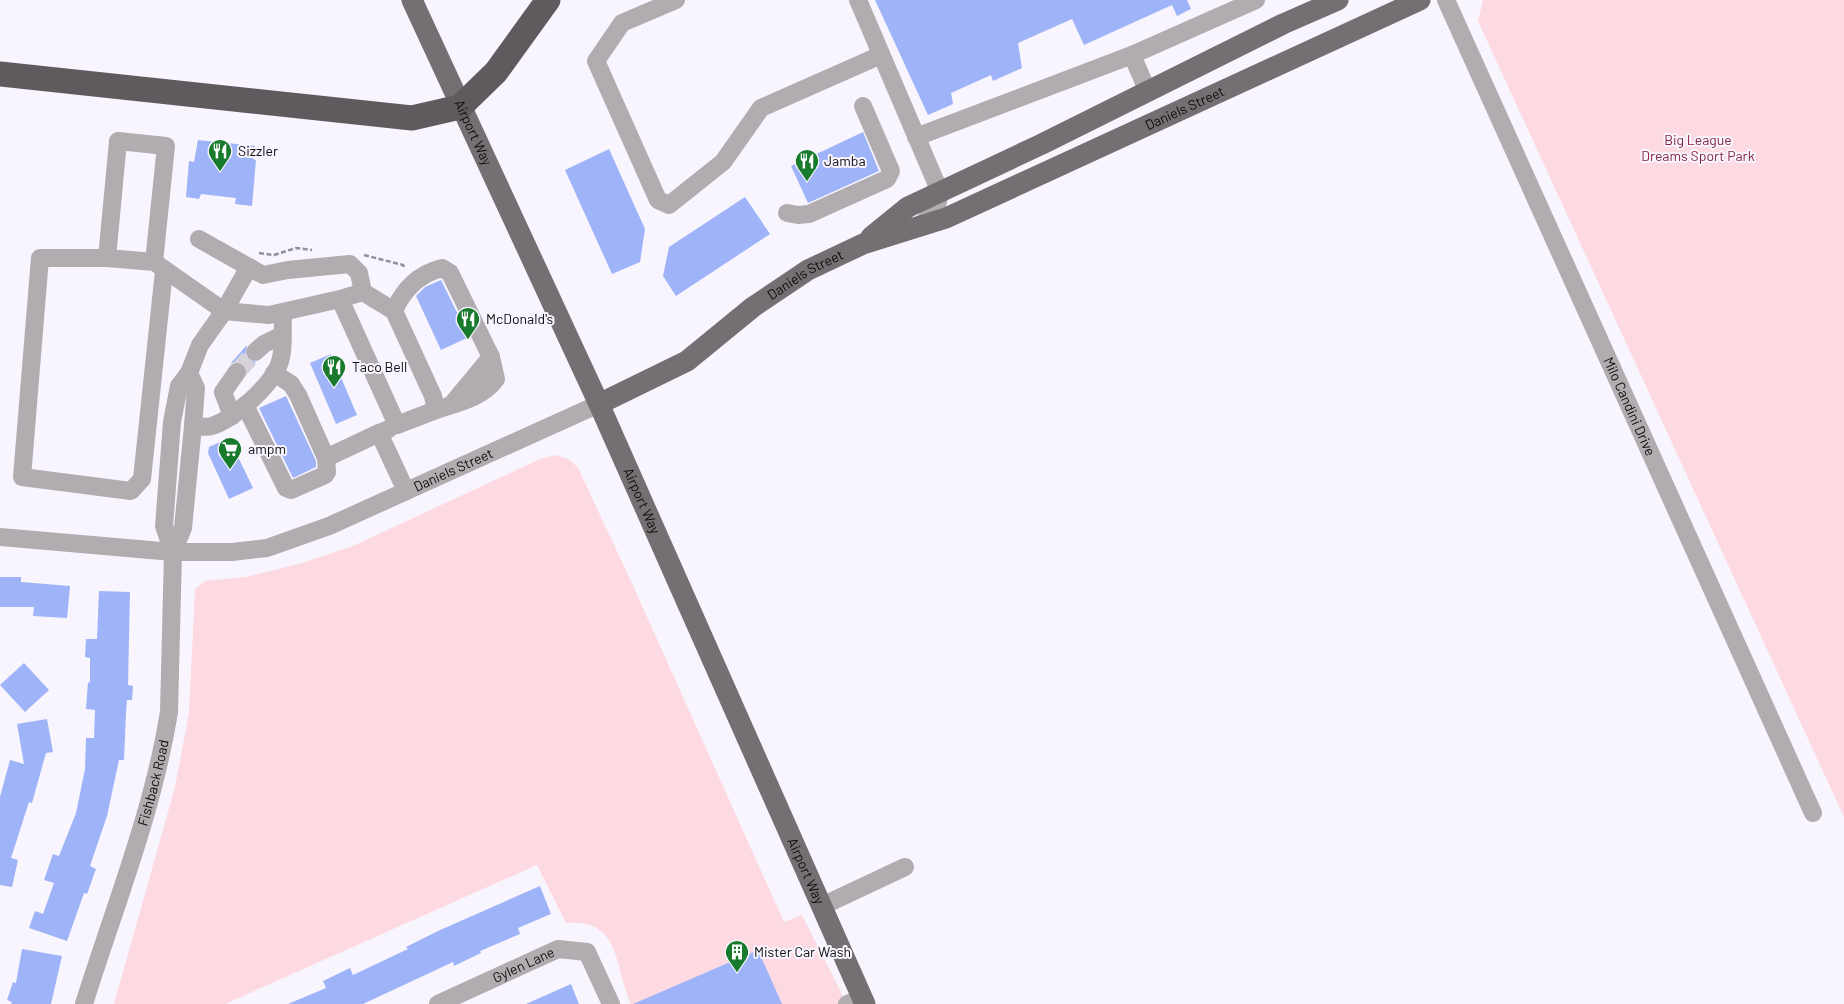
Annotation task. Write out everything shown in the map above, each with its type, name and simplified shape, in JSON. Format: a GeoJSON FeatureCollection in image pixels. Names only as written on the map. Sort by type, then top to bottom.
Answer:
{"type":"FeatureCollection","features":[{"type":"Feature","properties":{"kind":"highway"},"geometry":{"type":"LineString","coordinates":[[0,74],[412,118],[460,107],[496,72],[548,0]]}},
{"type":"Feature","properties":{"kind":"main road","name":"Airport Way"},"geometry":{"type":"LineString","coordinates":[[412,0],[599,404],[822,906],[858,1002]]}},
{"type":"Feature","properties":{"kind":"main road","name":"Daniels Street"},"geometry":{"type":"LineString","coordinates":[[863,244],[908,207],[1148,92],[1283,24],[1338,0]]}},
{"type":"Feature","properties":{"kind":"main road","name":"Daniels Street"},"geometry":{"type":"LineString","coordinates":[[599,404],[687,361],[753,307],[808,270],[863,244],[946,218],[1420,0]]}},
{"type":"Feature","properties":{"kind":"street"},"geometry":{"type":"LineString","coordinates":[[676,0],[622,23],[596,61],[658,200],[668,205],[723,162],[761,108],[881,55]]}},
{"type":"Feature","properties":{"kind":"street"},"geometry":{"type":"LineString","coordinates":[[858,0],[940,192],[936,211],[919,226]]}},
{"type":"Feature","properties":{"kind":"street"},"geometry":{"type":"LineString","coordinates":[[916,137],[1132,55],[1256,0]]}},
{"type":"Feature","properties":{"kind":"street","name":"Milo Candini Drive"},"geometry":{"type":"LineString","coordinates":[[1446,0],[1813,814]]}},
{"type":"Feature","properties":{"kind":"street"},"geometry":{"type":"LineString","coordinates":[[1132,55],[1148,92]]}},
{"type":"Feature","properties":{"kind":"street"},"geometry":{"type":"LineString","coordinates":[[787,213],[809,214],[887,179],[891,171],[863,106]]}},
{"type":"Feature","properties":{"kind":"street"},"geometry":{"type":"LineString","coordinates":[[107,258],[118,141],[166,146],[159,266],[149,420],[142,480],[131,491],[22,476],[40,258],[107,258],[159,266],[224,312],[269,316],[363,292]]}},
{"type":"Feature","properties":{"kind":"street"},"geometry":{"type":"LineString","coordinates":[[199,238],[263,275],[288,270],[350,264],[359,273],[363,292],[394,312],[433,396],[444,407]]}},
{"type":"Feature","properties":{"kind":"street","name":"Fishback Road"},"geometry":{"type":"LineString","coordinates":[[84,1004],[138,837],[165,738],[171,676],[173,552],[164,526],[172,422],[179,386],[189,373],[200,345],[224,312],[249,267]]}},
{"type":"Feature","properties":{"kind":"street"},"geometry":{"type":"LineString","coordinates":[[326,458],[397,425],[489,388],[496,379],[491,357],[450,273],[442,268],[428,272],[401,295],[394,312]]}},
{"type":"Feature","properties":{"kind":"street"},"geometry":{"type":"LineString","coordinates":[[340,299],[397,425]]}},
{"type":"Feature","properties":{"kind":"street"},"geometry":{"type":"LineString","coordinates":[[192,426],[212,426],[239,410],[274,373],[281,358],[283,313]]}},
{"type":"Feature","properties":{"kind":"street"},"geometry":{"type":"LineString","coordinates":[[255,352],[264,344],[282,335]]}},
{"type":"Feature","properties":{"kind":"street"},"geometry":{"type":"LineString","coordinates":[[236,372],[223,392],[239,410],[286,488],[292,490],[325,476],[327,472],[326,458],[298,395],[291,384],[274,373]]}},
{"type":"Feature","properties":{"kind":"street","name":"Fishback Road"},"geometry":{"type":"LineString","coordinates":[[173,552],[183,528],[196,388],[189,373]]}},
{"type":"Feature","properties":{"kind":"street","name":"Daniels Street"},"geometry":{"type":"LineString","coordinates":[[0,537],[173,552],[232,552],[282,544],[406,491],[599,404]]}},
{"type":"Feature","properties":{"kind":"street"},"geometry":{"type":"LineString","coordinates":[[149,420],[172,422]]}},
{"type":"Feature","properties":{"kind":"street"},"geometry":{"type":"LineString","coordinates":[[379,433],[406,491]]}},
{"type":"Feature","properties":{"kind":"street"},"geometry":{"type":"LineString","coordinates":[[822,906],[905,868]]}},
{"type":"Feature","properties":{"kind":"street","name":"Gylen Lane"},"geometry":{"type":"LineString","coordinates":[[438,1004],[558,949],[587,952],[611,1004]]}},
{"type":"Feature","properties":{"kind":"green space","name":"Big League Dreams Sport Park"},"geometry":{"type":"Polygon","coordinates":[[[1483,0],[1844,0],[1844,817],[1478,21],[1483,0]]]}},
{"type":"Feature","properties":{"kind":"green space"},"geometry":{"type":"Polygon","coordinates":[[[557,455],[570,460],[578,468],[784,922],[802,915],[847,1004],[631,1004],[613,947],[606,936],[597,928],[584,923],[566,923],[537,865],[225,1004],[114,1004],[175,787],[189,713],[195,589],[205,581],[246,577],[302,563],[353,546],[540,459],[557,455]]]}},
{"type":"Feature","properties":{"kind":"building"},"geometry":{"type":"Polygon","coordinates":[[[875,0],[1187,0],[1191,9],[1177,16],[1172,5],[1084,45],[1072,19],[1018,43],[1022,68],[993,81],[991,75],[951,93],[953,104],[928,115],[875,0]]]}},
{"type":"Feature","properties":{"kind":"building"},"geometry":{"type":"Polygon","coordinates":[[[863,132],[879,171],[808,203],[791,166],[863,132]]]}},
{"type":"Feature","properties":{"kind":"building","name":"Sizzler"},"geometry":{"type":"Polygon","coordinates":[[[198,140],[255,146],[253,159],[256,160],[252,206],[235,204],[236,198],[201,194],[199,199],[186,197],[189,161],[194,162],[198,140]]]}},
{"type":"Feature","properties":{"kind":"building"},"geometry":{"type":"Polygon","coordinates":[[[609,149],[645,229],[640,262],[612,274],[565,170],[609,149]]]}},
{"type":"Feature","properties":{"kind":"building"},"geometry":{"type":"Polygon","coordinates":[[[745,197],[770,234],[676,296],[663,276],[669,247],[745,197]]]}},
{"type":"Feature","properties":{"kind":"building"},"geometry":{"type":"Polygon","coordinates":[[[441,280],[469,337],[441,350],[416,296],[425,287],[441,280]]]}},
{"type":"Feature","properties":{"kind":"building"},"geometry":{"type":"Polygon","coordinates":[[[247,345],[245,355],[247,359],[256,362],[247,372],[243,363],[237,361],[230,364],[247,345]]]}},
{"type":"Feature","properties":{"kind":"building"},"geometry":{"type":"Polygon","coordinates":[[[331,354],[357,415],[336,424],[310,363],[331,354]]]}},
{"type":"Feature","properties":{"kind":"building"},"geometry":{"type":"Polygon","coordinates":[[[286,396],[316,461],[316,467],[293,478],[259,408],[286,396]]]}},
{"type":"Feature","properties":{"kind":"building","name":"ampm"},"geometry":{"type":"Polygon","coordinates":[[[229,438],[253,488],[229,499],[208,453],[209,447],[229,438]]]}},
{"type":"Feature","properties":{"kind":"building"},"geometry":{"type":"Polygon","coordinates":[[[0,577],[21,577],[21,582],[70,586],[67,618],[33,616],[34,607],[0,607],[0,577]]]}},
{"type":"Feature","properties":{"kind":"building"},"geometry":{"type":"Polygon","coordinates":[[[99,591],[130,592],[128,685],[133,686],[132,700],[127,700],[124,760],[119,760],[107,816],[90,866],[96,869],[87,894],[84,893],[67,941],[29,928],[35,911],[43,914],[54,883],[44,880],[53,854],[59,856],[76,813],[85,769],[86,738],[94,738],[95,710],[86,709],[88,682],[90,683],[90,658],[85,657],[86,639],[97,639],[99,591]]]}},
{"type":"Feature","properties":{"kind":"building"},"geometry":{"type":"Polygon","coordinates":[[[24,663],[49,690],[25,712],[0,685],[24,663]]]}},
{"type":"Feature","properties":{"kind":"building"},"geometry":{"type":"Polygon","coordinates":[[[47,719],[53,752],[46,753],[32,803],[29,802],[11,858],[18,860],[12,887],[0,885],[0,797],[10,760],[24,764],[17,724],[47,719]]]}},
{"type":"Feature","properties":{"kind":"building"},"geometry":{"type":"Polygon","coordinates":[[[540,886],[551,914],[518,928],[520,934],[480,951],[481,953],[454,966],[453,962],[363,1004],[288,1004],[326,988],[323,981],[350,968],[353,975],[408,949],[406,947],[438,931],[540,886]]]}},
{"type":"Feature","properties":{"kind":"building"},"geometry":{"type":"Polygon","coordinates":[[[22,949],[62,956],[51,1004],[11,1004],[12,1002],[7,1000],[13,982],[16,983],[22,949]]]}},
{"type":"Feature","properties":{"kind":"building","name":"Mister Car Wash"},"geometry":{"type":"Polygon","coordinates":[[[758,950],[782,1004],[633,1004],[758,950]]]}},
{"type":"Feature","properties":{"kind":"building"},"geometry":{"type":"Polygon","coordinates":[[[571,984],[579,1004],[526,1004],[571,984]]]}},
{"type":"Feature","properties":{"kind":"tunnel"},"geometry":{"type":"LineString","coordinates":[[237,372],[255,352]]}},
{"type":"Feature","properties":{"kind":"place","name":"Sizzler"},"geometry":{"type":"Point","coordinates":[220,172]}},
{"type":"Feature","properties":{"kind":"place","name":"Jamba"},"geometry":{"type":"Point","coordinates":[807,182]}},
{"type":"Feature","properties":{"kind":"place","name":"McDonald's"},"geometry":{"type":"Point","coordinates":[468,340]}},
{"type":"Feature","properties":{"kind":"place","name":"Taco Bell"},"geometry":{"type":"Point","coordinates":[334,388]}},
{"type":"Feature","properties":{"kind":"place","name":"ampm"},"geometry":{"type":"Point","coordinates":[230,470]}},
{"type":"Feature","properties":{"kind":"place","name":"Mister Car Wash"},"geometry":{"type":"Point","coordinates":[737,973]}}]}
